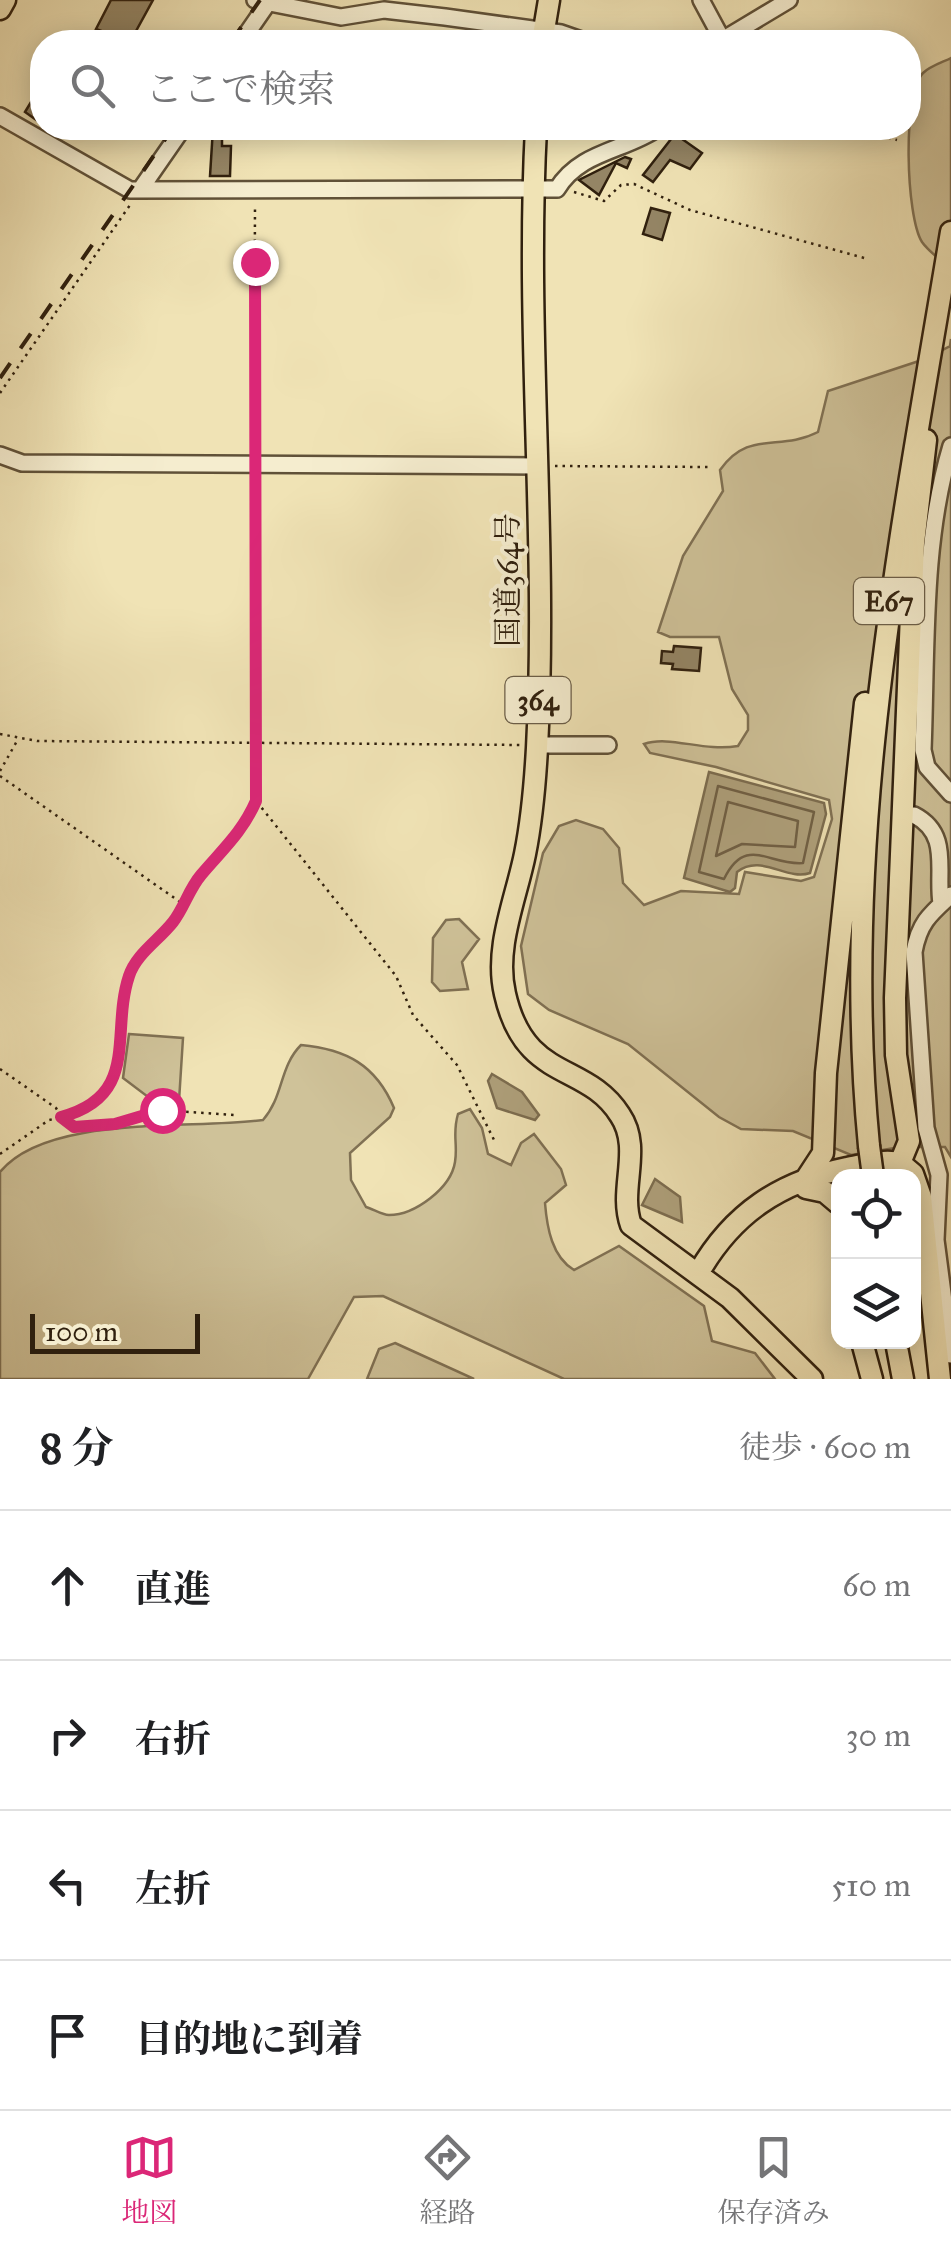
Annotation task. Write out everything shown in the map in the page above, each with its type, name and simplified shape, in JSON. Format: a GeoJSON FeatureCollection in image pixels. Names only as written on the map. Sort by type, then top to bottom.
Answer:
{"type":"FeatureCollection","features":[{"type":"Feature","properties":{"kind":"highway"},"geometry":{"type":"LineString","coordinates":[[0,9],[5,0]]}},
{"type":"Feature","properties":{"kind":"highway"},"geometry":{"type":"LineString","coordinates":[[544,30],[549,0]]}},
{"type":"Feature","properties":{"kind":"highway","name":"国道364号"},"geometry":{"type":"LineString","coordinates":[[536,140],[537,745],[526,850],[502,957],[504,995],[530,1048],[563,1074],[602,1094],[623,1118],[631,1146],[626,1212],[639,1234],[699,1272]]}},
{"type":"Feature","properties":{"kind":"highway","name":"E67"},"geometry":{"type":"LineString","coordinates":[[871,1169],[852,934],[863,775],[916,426],[951,232]]}},
{"type":"Feature","properties":{"kind":"highway"},"geometry":{"type":"LineString","coordinates":[[900,1163],[909,1141],[896,1043],[896,937],[914,542],[934,339]]}},
{"type":"Feature","properties":{"kind":"highway"},"geometry":{"type":"LineString","coordinates":[[806,1183],[823,1154],[852,934]]}},
{"type":"Feature","properties":{"kind":"highway"},"geometry":{"type":"LineString","coordinates":[[878,1169],[900,1163]]}},
{"type":"Feature","properties":{"kind":"highway"},"geometry":{"type":"LineString","coordinates":[[699,1272],[762,1214],[806,1183],[855,1166],[900,1163],[913,1174],[921,1197],[940,1379]]}},
{"type":"Feature","properties":{"kind":"highway"},"geometry":{"type":"LineString","coordinates":[[806,1183],[831,1180]]}},
{"type":"Feature","properties":{"kind":"highway"},"geometry":{"type":"LineString","coordinates":[[806,1183],[831,1197]]}},
{"type":"Feature","properties":{"kind":"highway","name":"364"},"geometry":{"type":"LineString","coordinates":[[699,1272],[757,1322],[812,1379]]}},
{"type":"Feature","properties":{"kind":"highway"},"geometry":{"type":"LineString","coordinates":[[864,1349],[872,1379]]}},
{"type":"Feature","properties":{"kind":"highway"},"geometry":{"type":"LineString","coordinates":[[897,1349],[903,1379]]}},
{"type":"Feature","properties":{"kind":"street"},"geometry":{"type":"LineString","coordinates":[[701,0],[715,30]]}},
{"type":"Feature","properties":{"kind":"street"},"geometry":{"type":"LineString","coordinates":[[744,30],[788,0]]}},
{"type":"Feature","properties":{"kind":"street"},"geometry":{"type":"LineString","coordinates":[[248,30],[264,2],[341,17],[384,10],[506,30]]}},
{"type":"Feature","properties":{"kind":"street"},"geometry":{"type":"LineString","coordinates":[[0,116],[30,134]]}},
{"type":"Feature","properties":{"kind":"street"},"geometry":{"type":"LineString","coordinates":[[41,140],[120,186],[140,190],[558,189],[589,158],[641,140]]}},
{"type":"Feature","properties":{"kind":"street"},"geometry":{"type":"LineString","coordinates":[[140,190],[174,140]]}},
{"type":"Feature","properties":{"kind":"street"},"geometry":{"type":"LineString","coordinates":[[951,446],[940,481],[932,543],[923,750],[927,767],[951,794]]}},
{"type":"Feature","properties":{"kind":"street"},"geometry":{"type":"LineString","coordinates":[[0,455],[22,463],[537,466]]}},
{"type":"Feature","properties":{"kind":"street"},"geometry":{"type":"LineString","coordinates":[[537,745],[608,745]]}},
{"type":"Feature","properties":{"kind":"street"},"geometry":{"type":"LineString","coordinates":[[914,815],[934,832],[941,849],[937,877],[946,899],[928,912],[914,952],[926,1128],[939,1175],[951,1355]]}},
{"type":"Feature","properties":{"kind":"path"},"geometry":{"type":"LineString","coordinates":[[558,189],[604,202],[621,185],[634,184],[690,210],[868,260]]}},
{"type":"Feature","properties":{"kind":"path"},"geometry":{"type":"LineString","coordinates":[[0,393],[140,190]]}},
{"type":"Feature","properties":{"kind":"path"},"geometry":{"type":"LineString","coordinates":[[0,1154],[24,1134],[92,1104],[114,1076],[122,1049],[129,974],[184,905],[200,877],[229,848],[256,801],[254,190]]}},
{"type":"Feature","properties":{"kind":"path"},"geometry":{"type":"LineString","coordinates":[[537,466],[708,467]]}},
{"type":"Feature","properties":{"kind":"path"},"geometry":{"type":"LineString","coordinates":[[0,734],[18,739],[537,745]]}},
{"type":"Feature","properties":{"kind":"path"},"geometry":{"type":"LineString","coordinates":[[18,739],[0,773],[184,905]]}},
{"type":"Feature","properties":{"kind":"path"},"geometry":{"type":"LineString","coordinates":[[256,801],[396,976],[413,1015],[457,1065],[494,1142]]}},
{"type":"Feature","properties":{"kind":"path"},"geometry":{"type":"LineString","coordinates":[[0,1069],[56,1108],[74,1127],[115,1124],[162,1110],[234,1115]]}},
{"type":"Feature","properties":{"kind":"shaded area"},"geometry":{"type":"Polygon","coordinates":[[[951,58],[951,269],[922,242],[912,208],[909,140],[921,140],[921,76],[951,58]]]}},
{"type":"Feature","properties":{"kind":"shaded area"},"geometry":{"type":"Polygon","coordinates":[[[951,339],[951,1157],[945,1147],[901,1147],[851,1155],[793,1131],[741,1129],[719,1117],[628,1044],[549,1010],[528,994],[521,946],[543,853],[559,826],[576,820],[603,829],[619,848],[623,883],[644,905],[681,891],[739,894],[745,872],[801,881],[814,877],[832,819],[829,800],[716,767],[650,753],[644,744],[665,741],[738,746],[748,730],[748,715],[732,689],[719,637],[670,637],[658,632],[683,556],[723,491],[720,470],[731,457],[753,445],[790,441],[818,432],[828,391],[925,359],[950,346],[951,339]]]}},
{"type":"Feature","properties":{"kind":"shaded area"},"geometry":{"type":"Polygon","coordinates":[[[459,919],[479,939],[462,962],[468,989],[440,991],[432,982],[433,938],[446,920],[459,919]]]}},
{"type":"Feature","properties":{"kind":"shaded area"},"geometry":{"type":"Polygon","coordinates":[[[129,1034],[183,1038],[179,1101],[160,1106],[123,1078],[129,1034]]]}},
{"type":"Feature","properties":{"kind":"shaded area"},"geometry":{"type":"Polygon","coordinates":[[[301,1045],[332,1050],[358,1062],[378,1081],[394,1108],[390,1117],[350,1153],[351,1180],[366,1207],[386,1215],[399,1214],[420,1205],[439,1190],[455,1162],[458,1114],[470,1109],[482,1128],[488,1154],[511,1165],[521,1143],[534,1134],[561,1169],[566,1185],[545,1203],[552,1241],[560,1258],[574,1270],[619,1246],[704,1306],[712,1341],[755,1353],[775,1379],[564,1379],[383,1296],[354,1297],[308,1379],[0,1379],[0,1172],[22,1154],[51,1141],[85,1133],[263,1120],[301,1045]]]}},
{"type":"Feature","properties":{"kind":"shaded area"},"geometry":{"type":"Polygon","coordinates":[[[395,1343],[474,1379],[367,1379],[379,1349],[395,1343]]]}},
{"type":"Feature","properties":{"kind":"water"},"geometry":{"type":"Polygon","coordinates":[[[709,772],[824,803],[826,814],[810,873],[746,867],[737,872],[735,888],[730,892],[684,878],[709,772]]]}},
{"type":"Feature","properties":{"kind":"water"},"geometry":{"type":"Polygon","coordinates":[[[492,1074],[522,1092],[539,1115],[535,1120],[497,1108],[488,1081],[492,1074]]]}},
{"type":"Feature","properties":{"kind":"water"},"geometry":{"type":"Polygon","coordinates":[[[655,1179],[680,1197],[682,1222],[642,1205],[655,1179]]]}},
{"type":"Feature","properties":{"kind":"building"},"geometry":{"type":"Polygon","coordinates":[[[111,0],[153,0],[137,30],[96,29],[111,0]]]}},
{"type":"Feature","properties":{"kind":"building"},"geometry":{"type":"Polygon","coordinates":[[[212,140],[222,140],[222,146],[231,146],[230,176],[210,176],[212,140]]]}},
{"type":"Feature","properties":{"kind":"building"},"geometry":{"type":"Polygon","coordinates":[[[670,140],[684,140],[702,153],[690,169],[670,160],[653,182],[643,175],[670,140]]]}},
{"type":"Feature","properties":{"kind":"building"},"geometry":{"type":"Polygon","coordinates":[[[625,157],[631,159],[627,168],[616,163],[599,195],[579,180],[625,157]]]}},
{"type":"Feature","properties":{"kind":"building"},"geometry":{"type":"Polygon","coordinates":[[[651,208],[670,213],[662,240],[643,234],[651,208]]]}},
{"type":"Feature","properties":{"kind":"building"},"geometry":{"type":"Polygon","coordinates":[[[674,646],[701,648],[699,671],[672,669],[673,664],[661,663],[662,651],[673,652],[674,646]]]}},
{"type":"Feature","properties":{"kind":"railway"},"geometry":{"type":"LineString","coordinates":[[239,30],[260,0]]}},
{"type":"Feature","properties":{"kind":"railway"},"geometry":{"type":"LineString","coordinates":[[0,378],[165,140]]}},
{"type":"Feature","properties":{"kind":"route"},"geometry":{"type":"LineString","coordinates":[[162,1110],[105,1125],[74,1127],[61,1117],[92,1104],[106,1090],[120,1059],[129,974],[173,922],[200,877],[229,848],[256,801],[255,262]]}}]}
